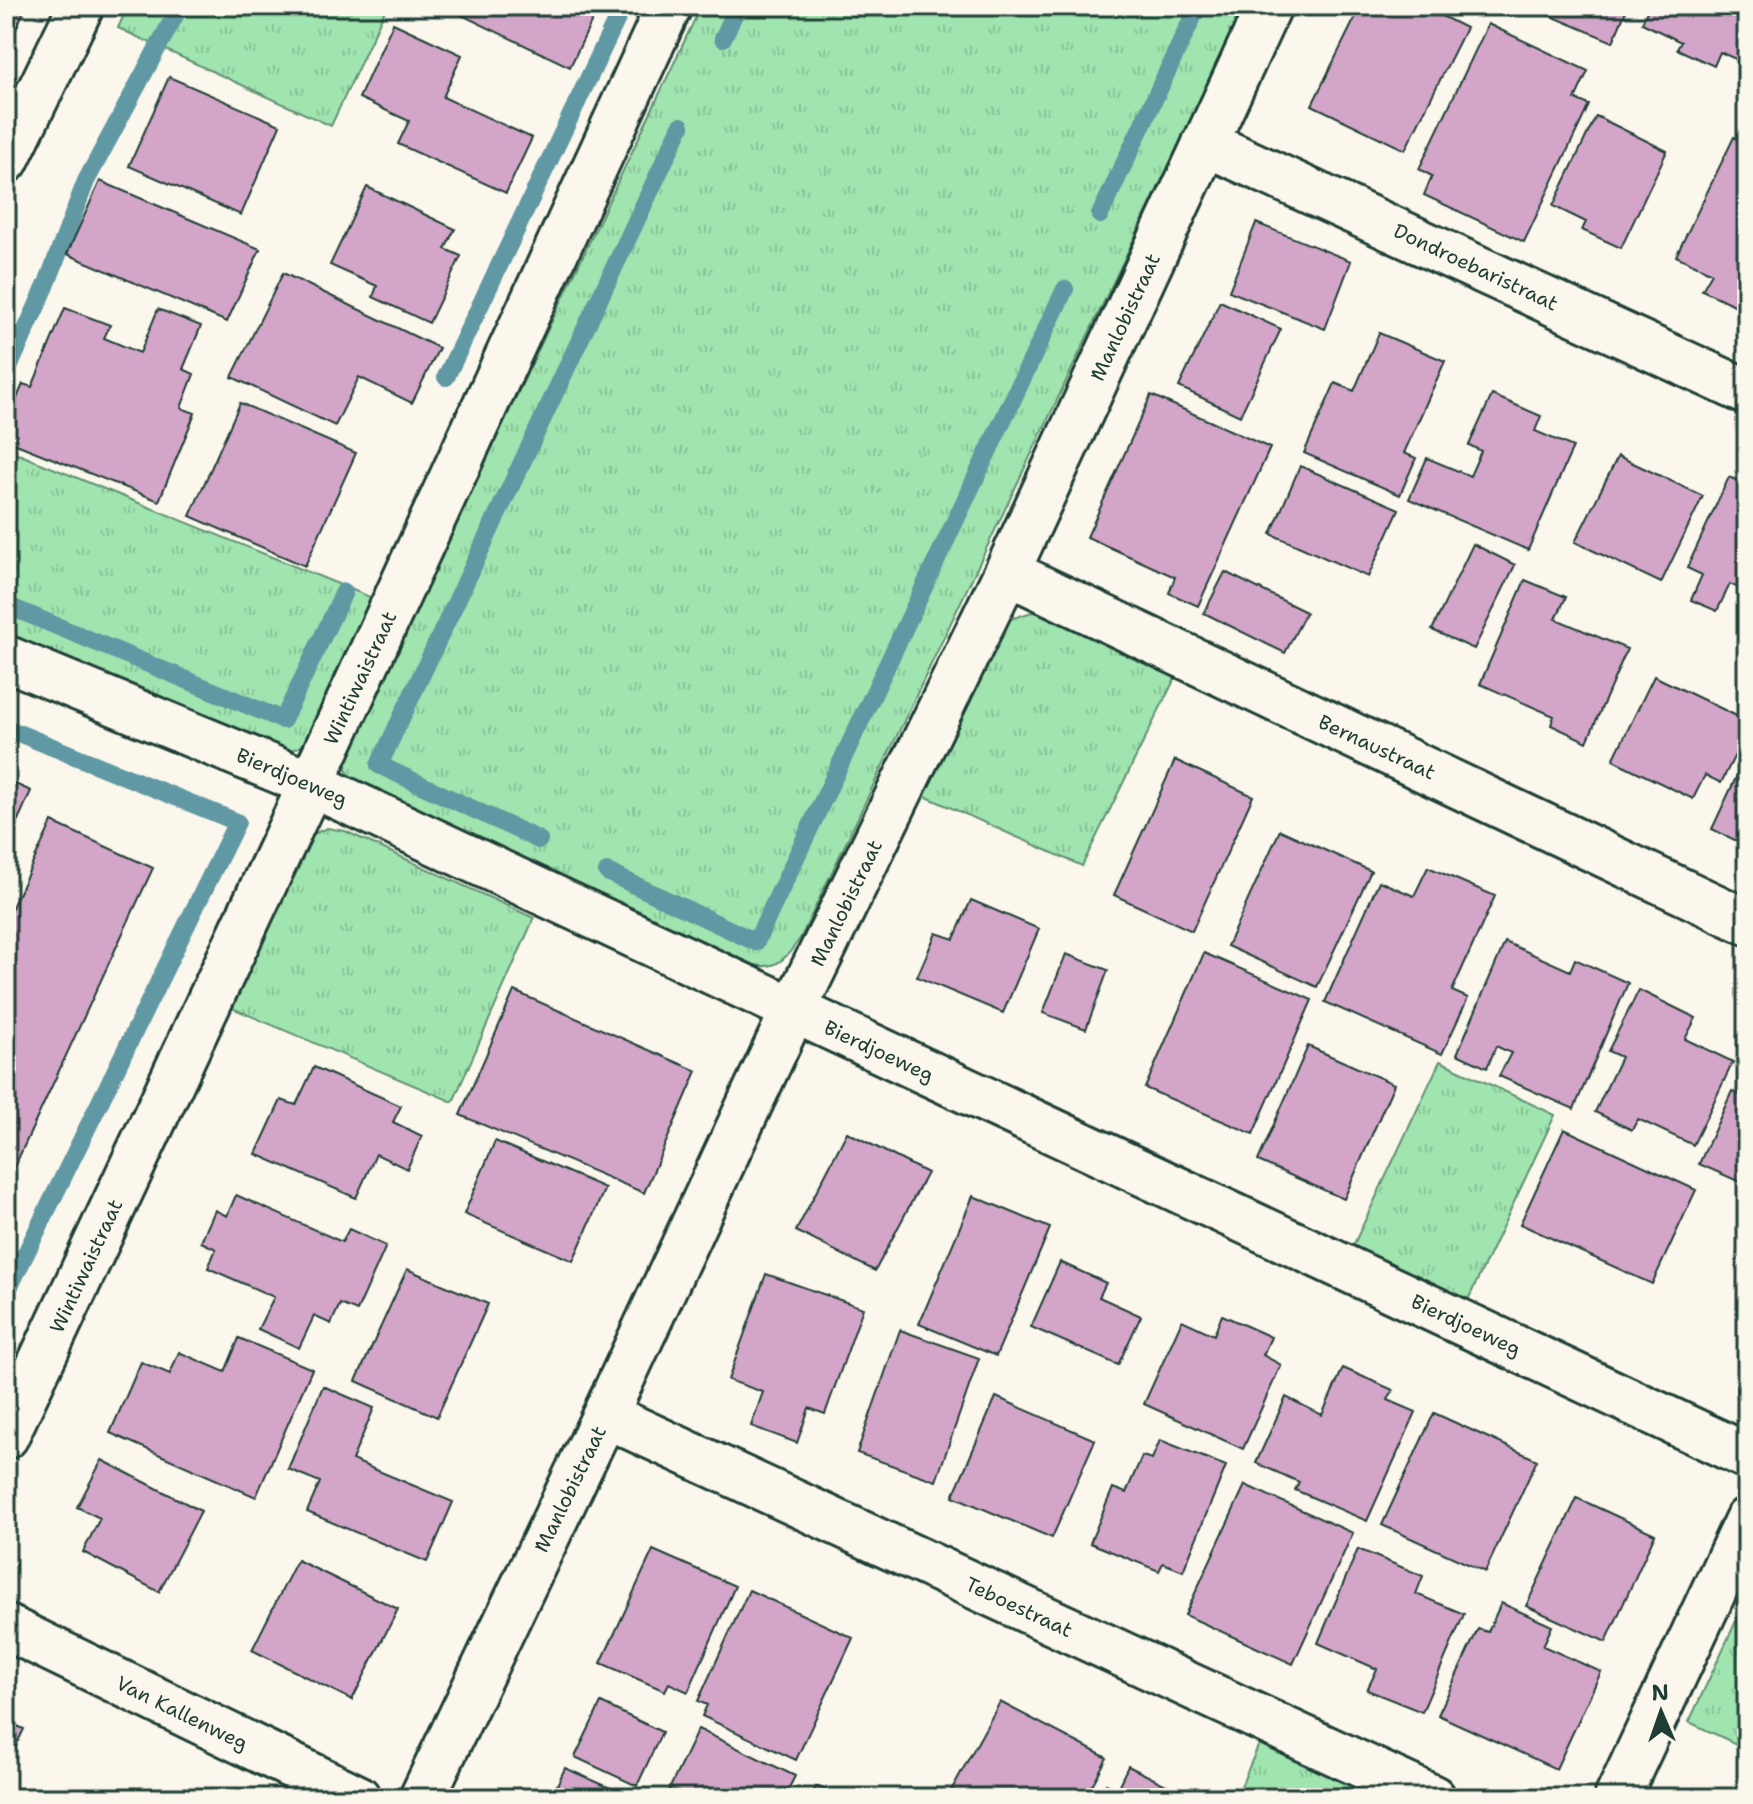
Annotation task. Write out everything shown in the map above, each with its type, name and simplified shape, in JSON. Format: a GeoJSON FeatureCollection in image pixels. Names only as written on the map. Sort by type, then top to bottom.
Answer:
{"type":"FeatureCollection","features":[{"type":"Feature","properties":{"kind":"street"},"geometry":{"type":"LineString","coordinates":[[6,160],[81,6]]}},
{"type":"Feature","properties":{"kind":"street","name":"Wintiwaistraat"},"geometry":{"type":"LineString","coordinates":[[6,1436],[311,784],[669,6]]}},
{"type":"Feature","properties":{"kind":"street","name":"Manlobistraat"},"geometry":{"type":"LineString","coordinates":[[422,1798],[793,1011],[1007,572],[1269,6]]}},
{"type":"Feature","properties":{"kind":"street","name":"Dondroebaristraat"},"geometry":{"type":"LineString","coordinates":[[1205,143],[1747,392]]}},
{"type":"Feature","properties":{"kind":"street","name":"Bernaustraat"},"geometry":{"type":"LineString","coordinates":[[1007,572],[1747,922]]}},
{"type":"Feature","properties":{"kind":"street","name":"Bierdjoeweg"},"geometry":{"type":"LineString","coordinates":[[6,658],[311,784],[1747,1456]]}},
{"type":"Feature","properties":{"kind":"street","name":"Teboestraat"},"geometry":{"type":"LineString","coordinates":[[605,1415],[1433,1798]]}},
{"type":"Feature","properties":{"kind":"street"},"geometry":{"type":"LineString","coordinates":[[1617,1798],[1747,1520]]}},
{"type":"Feature","properties":{"kind":"street","name":"Van Kallenweg"},"geometry":{"type":"LineString","coordinates":[[6,1627],[358,1798]]}},
{"type":"Feature","properties":{"kind":"green space"},"geometry":{"type":"Polygon","coordinates":[[[128,6],[387,6],[331,126],[118,28],[128,6]]]}},
{"type":"Feature","properties":{"kind":"green space"},"geometry":{"type":"Polygon","coordinates":[[[701,6],[1245,6],[801,937],[788,955],[768,966],[739,961],[353,781],[345,768],[348,752],[701,6]]]}},
{"type":"Feature","properties":{"kind":"green space"},"geometry":{"type":"Polygon","coordinates":[[[6,449],[375,599],[314,735],[302,746],[288,751],[6,645],[6,449]]]}},
{"type":"Feature","properties":{"kind":"green space"},"geometry":{"type":"Polygon","coordinates":[[[1032,612],[1047,613],[1179,670],[1082,866],[920,794],[996,637],[1010,619],[1032,612]]]}},
{"type":"Feature","properties":{"kind":"green space"},"geometry":{"type":"Polygon","coordinates":[[[327,828],[345,831],[534,918],[453,1102],[232,1008],[311,835],[327,828]]]}},
{"type":"Feature","properties":{"kind":"green space"},"geometry":{"type":"Polygon","coordinates":[[[1440,1061],[1555,1115],[1468,1300],[1353,1246],[1440,1061]]]}},
{"type":"Feature","properties":{"kind":"green space"},"geometry":{"type":"Polygon","coordinates":[[[1743,1606],[1747,1608],[1747,1749],[1689,1722],[1743,1606]]]}},
{"type":"Feature","properties":{"kind":"green space"},"geometry":{"type":"Polygon","coordinates":[[[1262,1737],[1382,1798],[1236,1798],[1262,1737]]]}},
{"type":"Feature","properties":{"kind":"building"},"geometry":{"type":"Polygon","coordinates":[[[6,6],[26,6],[6,52],[6,6]]]}},
{"type":"Feature","properties":{"kind":"building"},"geometry":{"type":"Polygon","coordinates":[[[443,6],[599,6],[570,67],[443,6]]]}},
{"type":"Feature","properties":{"kind":"building"},"geometry":{"type":"Polygon","coordinates":[[[1361,6],[1422,6],[1466,28],[1405,150],[1312,105],[1361,6]]]}},
{"type":"Feature","properties":{"kind":"building"},"geometry":{"type":"Polygon","coordinates":[[[1539,6],[1628,6],[1613,42],[1537,10],[1539,6]]]}},
{"type":"Feature","properties":{"kind":"building"},"geometry":{"type":"Polygon","coordinates":[[[1649,6],[1747,6],[1747,64],[1720,52],[1714,66],[1677,49],[1681,42],[1642,23],[1649,6]]]}},
{"type":"Feature","properties":{"kind":"building"},"geometry":{"type":"Polygon","coordinates":[[[393,23],[462,55],[443,97],[532,138],[506,193],[398,144],[409,121],[359,98],[393,23]]]}},
{"type":"Feature","properties":{"kind":"building"},"geometry":{"type":"Polygon","coordinates":[[[1488,24],[1588,71],[1575,99],[1589,105],[1524,242],[1424,195],[1432,176],[1419,169],[1488,24]]]}},
{"type":"Feature","properties":{"kind":"building"},"geometry":{"type":"Polygon","coordinates":[[[169,77],[280,125],[241,215],[129,166],[169,77]]]}},
{"type":"Feature","properties":{"kind":"building"},"geometry":{"type":"Polygon","coordinates":[[[1596,116],[1667,151],[1621,248],[1582,230],[1586,222],[1553,206],[1596,116]]]}},
{"type":"Feature","properties":{"kind":"building"},"geometry":{"type":"Polygon","coordinates":[[[1734,137],[1747,143],[1747,311],[1702,290],[1712,273],[1676,256],[1734,137]]]}},
{"type":"Feature","properties":{"kind":"building"},"geometry":{"type":"Polygon","coordinates":[[[100,181],[260,249],[227,322],[67,254],[100,181]]]}},
{"type":"Feature","properties":{"kind":"building"},"geometry":{"type":"Polygon","coordinates":[[[367,187],[455,229],[445,249],[461,256],[429,323],[373,297],[377,286],[330,265],[367,187]]]}},
{"type":"Feature","properties":{"kind":"building"},"geometry":{"type":"Polygon","coordinates":[[[1256,223],[1351,261],[1325,329],[1229,291],[1256,223]]]}},
{"type":"Feature","properties":{"kind":"building"},"geometry":{"type":"Polygon","coordinates":[[[283,273],[439,348],[412,403],[359,377],[335,426],[232,377],[283,273]]]}},
{"type":"Feature","properties":{"kind":"building"},"geometry":{"type":"Polygon","coordinates":[[[1220,301],[1281,329],[1240,416],[1179,387],[1220,301]]]}},
{"type":"Feature","properties":{"kind":"building"},"geometry":{"type":"Polygon","coordinates":[[[65,308],[110,325],[104,338],[140,353],[158,309],[201,326],[183,369],[194,374],[181,408],[195,413],[159,501],[6,440],[6,424],[23,384],[32,387],[65,308]]]}},
{"type":"Feature","properties":{"kind":"building"},"geometry":{"type":"Polygon","coordinates":[[[1379,333],[1445,361],[1404,453],[1416,458],[1400,495],[1304,453],[1335,383],[1354,391],[1379,333]]]}},
{"type":"Feature","properties":{"kind":"building"},"geometry":{"type":"Polygon","coordinates":[[[1151,395],[1270,448],[1198,606],[1169,593],[1175,577],[1087,537],[1151,395]]]}},
{"type":"Feature","properties":{"kind":"building"},"geometry":{"type":"Polygon","coordinates":[[[1492,395],[1541,416],[1535,431],[1573,447],[1528,550],[1409,499],[1427,458],[1470,476],[1481,451],[1469,445],[1492,395]]]}},
{"type":"Feature","properties":{"kind":"building"},"geometry":{"type":"Polygon","coordinates":[[[240,403],[356,453],[305,566],[190,516],[240,403]]]}},
{"type":"Feature","properties":{"kind":"building"},"geometry":{"type":"Polygon","coordinates":[[[1618,456],[1703,496],[1661,583],[1575,542],[1618,456]]]}},
{"type":"Feature","properties":{"kind":"building"},"geometry":{"type":"Polygon","coordinates":[[[1300,466],[1399,509],[1368,577],[1271,534],[1300,466]]]}},
{"type":"Feature","properties":{"kind":"building"},"geometry":{"type":"Polygon","coordinates":[[[1729,477],[1747,485],[1747,592],[1730,584],[1717,611],[1691,600],[1702,575],[1687,568],[1729,477]]]}},
{"type":"Feature","properties":{"kind":"building"},"geometry":{"type":"Polygon","coordinates":[[[1473,544],[1515,565],[1474,649],[1432,630],[1473,544]]]}},
{"type":"Feature","properties":{"kind":"building"},"geometry":{"type":"Polygon","coordinates":[[[1225,572],[1306,612],[1285,653],[1204,613],[1225,572]]]}},
{"type":"Feature","properties":{"kind":"building"},"geometry":{"type":"Polygon","coordinates":[[[1525,580],[1566,597],[1556,619],[1627,649],[1587,742],[1551,725],[1554,716],[1480,684],[1525,580]]]}},
{"type":"Feature","properties":{"kind":"building"},"geometry":{"type":"Polygon","coordinates":[[[1654,676],[1747,721],[1747,731],[1721,783],[1705,775],[1693,799],[1613,760],[1654,676]]]}},
{"type":"Feature","properties":{"kind":"building"},"geometry":{"type":"Polygon","coordinates":[[[1747,754],[1747,846],[1712,829],[1747,754]]]}},
{"type":"Feature","properties":{"kind":"building"},"geometry":{"type":"Polygon","coordinates":[[[1175,760],[1253,796],[1192,931],[1114,895],[1175,760]]]}},
{"type":"Feature","properties":{"kind":"building"},"geometry":{"type":"Polygon","coordinates":[[[6,780],[31,791],[6,847],[6,780]]]}},
{"type":"Feature","properties":{"kind":"building"},"geometry":{"type":"Polygon","coordinates":[[[52,822],[153,868],[6,1185],[6,920],[52,822]]]}},
{"type":"Feature","properties":{"kind":"building"},"geometry":{"type":"Polygon","coordinates":[[[1280,830],[1371,871],[1317,987],[1227,946],[1280,830]]]}},
{"type":"Feature","properties":{"kind":"building"},"geometry":{"type":"Polygon","coordinates":[[[1428,867],[1495,896],[1452,991],[1468,998],[1442,1054],[1325,1002],[1379,881],[1414,896],[1428,867]]]}},
{"type":"Feature","properties":{"kind":"building"},"geometry":{"type":"Polygon","coordinates":[[[971,900],[1039,929],[1003,1013],[917,977],[936,933],[954,939],[971,900]]]}},
{"type":"Feature","properties":{"kind":"building"},"geometry":{"type":"Polygon","coordinates":[[[1505,942],[1570,971],[1575,959],[1628,983],[1574,1109],[1499,1076],[1511,1053],[1496,1046],[1487,1068],[1457,1054],[1505,942]]]}},
{"type":"Feature","properties":{"kind":"building"},"geometry":{"type":"Polygon","coordinates":[[[1204,953],[1312,1000],[1253,1134],[1145,1088],[1204,953]]]}},
{"type":"Feature","properties":{"kind":"building"},"geometry":{"type":"Polygon","coordinates":[[[1066,954],[1108,970],[1086,1029],[1043,1013],[1066,954]]]}},
{"type":"Feature","properties":{"kind":"building"},"geometry":{"type":"Polygon","coordinates":[[[1639,990],[1696,1018],[1685,1039],[1733,1062],[1693,1145],[1638,1119],[1632,1130],[1595,1112],[1621,1057],[1608,1051],[1639,990]]]}},
{"type":"Feature","properties":{"kind":"building"},"geometry":{"type":"Polygon","coordinates":[[[514,991],[697,1071],[644,1193],[460,1115],[514,991]]]}},
{"type":"Feature","properties":{"kind":"building"},"geometry":{"type":"Polygon","coordinates":[[[1308,1046],[1394,1084],[1344,1199],[1258,1161],[1308,1046]]]}},
{"type":"Feature","properties":{"kind":"building"},"geometry":{"type":"Polygon","coordinates":[[[314,1067],[401,1106],[393,1122],[422,1136],[407,1169],[376,1154],[356,1198],[256,1154],[281,1100],[296,1105],[314,1067]]]}},
{"type":"Feature","properties":{"kind":"building"},"geometry":{"type":"Polygon","coordinates":[[[1747,1080],[1747,1185],[1699,1164],[1732,1091],[1740,1095],[1747,1080]]]}},
{"type":"Feature","properties":{"kind":"building"},"geometry":{"type":"Polygon","coordinates":[[[1564,1129],[1696,1190],[1652,1284],[1520,1224],[1564,1129]]]}},
{"type":"Feature","properties":{"kind":"building"},"geometry":{"type":"Polygon","coordinates":[[[847,1132],[927,1173],[875,1271],[796,1231],[847,1132]]]}},
{"type":"Feature","properties":{"kind":"building"},"geometry":{"type":"Polygon","coordinates":[[[495,1141],[605,1188],[573,1261],[464,1214],[495,1141]]]}},
{"type":"Feature","properties":{"kind":"building"},"geometry":{"type":"Polygon","coordinates":[[[236,1195],[342,1242],[349,1229],[386,1246],[357,1311],[340,1304],[331,1324],[314,1316],[299,1348],[258,1329],[274,1297],[208,1268],[216,1249],[201,1242],[215,1210],[227,1216],[236,1195]]]}},
{"type":"Feature","properties":{"kind":"building"},"geometry":{"type":"Polygon","coordinates":[[[973,1196],[1050,1228],[996,1356],[919,1324],[973,1196]]]}},
{"type":"Feature","properties":{"kind":"building"},"geometry":{"type":"Polygon","coordinates":[[[1060,1262],[1106,1283],[1099,1297],[1141,1316],[1118,1365],[1031,1327],[1060,1262]]]}},
{"type":"Feature","properties":{"kind":"building"},"geometry":{"type":"Polygon","coordinates":[[[407,1269],[488,1304],[437,1417],[356,1381],[407,1269]]]}},
{"type":"Feature","properties":{"kind":"building"},"geometry":{"type":"Polygon","coordinates":[[[766,1274],[863,1308],[825,1414],[809,1408],[797,1443],[751,1426],[763,1392],[728,1380],[766,1274]]]}},
{"type":"Feature","properties":{"kind":"building"},"geometry":{"type":"Polygon","coordinates":[[[1222,1315],[1271,1337],[1263,1355],[1281,1365],[1243,1449],[1144,1404],[1182,1320],[1214,1335],[1222,1315]]]}},
{"type":"Feature","properties":{"kind":"building"},"geometry":{"type":"Polygon","coordinates":[[[900,1330],[979,1358],[936,1481],[857,1453],[900,1330]]]}},
{"type":"Feature","properties":{"kind":"building"},"geometry":{"type":"Polygon","coordinates":[[[239,1338],[312,1369],[256,1497],[110,1433],[141,1362],[170,1374],[179,1352],[225,1372],[239,1338]]]}},
{"type":"Feature","properties":{"kind":"building"},"geometry":{"type":"Polygon","coordinates":[[[1343,1368],[1393,1390],[1388,1400],[1416,1412],[1367,1521],[1295,1490],[1299,1482],[1256,1463],[1286,1397],[1322,1415],[1343,1368]]]}},
{"type":"Feature","properties":{"kind":"building"},"geometry":{"type":"Polygon","coordinates":[[[323,1386],[374,1408],[352,1460],[453,1502],[427,1562],[307,1512],[320,1482],[288,1469],[323,1386]]]}},
{"type":"Feature","properties":{"kind":"building"},"geometry":{"type":"Polygon","coordinates":[[[996,1397],[1095,1440],[1052,1538],[953,1496],[996,1397]]]}},
{"type":"Feature","properties":{"kind":"building"},"geometry":{"type":"Polygon","coordinates":[[[1434,1413],[1537,1460],[1485,1572],[1382,1525],[1434,1413]]]}},
{"type":"Feature","properties":{"kind":"building"},"geometry":{"type":"Polygon","coordinates":[[[1160,1440],[1226,1466],[1183,1571],[1163,1563],[1159,1571],[1090,1543],[1113,1488],[1126,1493],[1142,1456],[1152,1459],[1160,1440]]]}},
{"type":"Feature","properties":{"kind":"building"},"geometry":{"type":"Polygon","coordinates":[[[102,1460],[201,1511],[159,1592],[83,1552],[100,1518],[77,1507],[102,1460]]]}},
{"type":"Feature","properties":{"kind":"building"},"geometry":{"type":"Polygon","coordinates":[[[1245,1485],[1353,1533],[1293,1664],[1185,1615],[1245,1485]]]}},
{"type":"Feature","properties":{"kind":"building"},"geometry":{"type":"Polygon","coordinates":[[[1577,1498],[1655,1534],[1606,1642],[1526,1606],[1577,1498]]]}},
{"type":"Feature","properties":{"kind":"building"},"geometry":{"type":"Polygon","coordinates":[[[1358,1549],[1423,1576],[1416,1594],[1464,1614],[1422,1712],[1367,1690],[1377,1669],[1318,1643],[1358,1549]]]}},
{"type":"Feature","properties":{"kind":"building"},"geometry":{"type":"Polygon","coordinates":[[[653,1550],[735,1586],[688,1692],[669,1683],[665,1691],[601,1663],[653,1550]]]}},
{"type":"Feature","properties":{"kind":"building"},"geometry":{"type":"Polygon","coordinates":[[[297,1560],[398,1609],[352,1700],[252,1650],[297,1560]]]}},
{"type":"Feature","properties":{"kind":"building"},"geometry":{"type":"Polygon","coordinates":[[[749,1590],[853,1638],[796,1760],[702,1716],[707,1705],[698,1701],[749,1590]]]}},
{"type":"Feature","properties":{"kind":"building"},"geometry":{"type":"Polygon","coordinates":[[[1501,1603],[1552,1626],[1543,1646],[1601,1672],[1556,1769],[1438,1715],[1478,1629],[1488,1632],[1501,1603]]]}},
{"type":"Feature","properties":{"kind":"building"},"geometry":{"type":"Polygon","coordinates":[[[1000,1702],[1107,1758],[1085,1798],[947,1798],[1000,1702]]]}},
{"type":"Feature","properties":{"kind":"building"},"geometry":{"type":"Polygon","coordinates":[[[601,1703],[662,1732],[637,1786],[575,1757],[601,1703]]]}},
{"type":"Feature","properties":{"kind":"building"},"geometry":{"type":"Polygon","coordinates":[[[6,1721],[24,1729],[6,1766],[6,1721]]]}},
{"type":"Feature","properties":{"kind":"building"},"geometry":{"type":"Polygon","coordinates":[[[698,1729],[795,1776],[784,1798],[665,1798],[698,1729]]]}},
{"type":"Feature","properties":{"kind":"building"},"geometry":{"type":"Polygon","coordinates":[[[1128,1766],[1192,1798],[1098,1798],[1106,1784],[1117,1789],[1128,1766]]]}},
{"type":"Feature","properties":{"kind":"building"},"geometry":{"type":"Polygon","coordinates":[[[565,1768],[633,1798],[551,1798],[565,1768]]]}},
{"type":"Feature","properties":{"kind":"building"},"geometry":{"type":"Polygon","coordinates":[[[816,1786],[846,1798],[811,1798],[816,1786]]]}},
{"type":"Feature","properties":{"kind":"waterway"},"geometry":{"type":"LineString","coordinates":[[6,374],[46,286],[86,181],[180,6]]}},
{"type":"Feature","properties":{"kind":"waterway"},"geometry":{"type":"LineString","coordinates":[[446,377],[623,6]]}},
{"type":"Feature","properties":{"kind":"waterway"},"geometry":{"type":"LineString","coordinates":[[723,38],[738,6]]}},
{"type":"Feature","properties":{"kind":"waterway"},"geometry":{"type":"LineString","coordinates":[[1100,215],[1198,6]]}},
{"type":"Feature","properties":{"kind":"waterway"},"geometry":{"type":"LineString","coordinates":[[539,840],[379,765],[681,126]]}},
{"type":"Feature","properties":{"kind":"waterway"},"geometry":{"type":"LineString","coordinates":[[607,872],[756,942],[1065,289]]}},
{"type":"Feature","properties":{"kind":"waterway"},"geometry":{"type":"LineString","coordinates":[[6,605],[283,720],[344,592]]}},
{"type":"Feature","properties":{"kind":"waterway"},"geometry":{"type":"LineString","coordinates":[[6,728],[237,822],[6,1294]]}}]}
